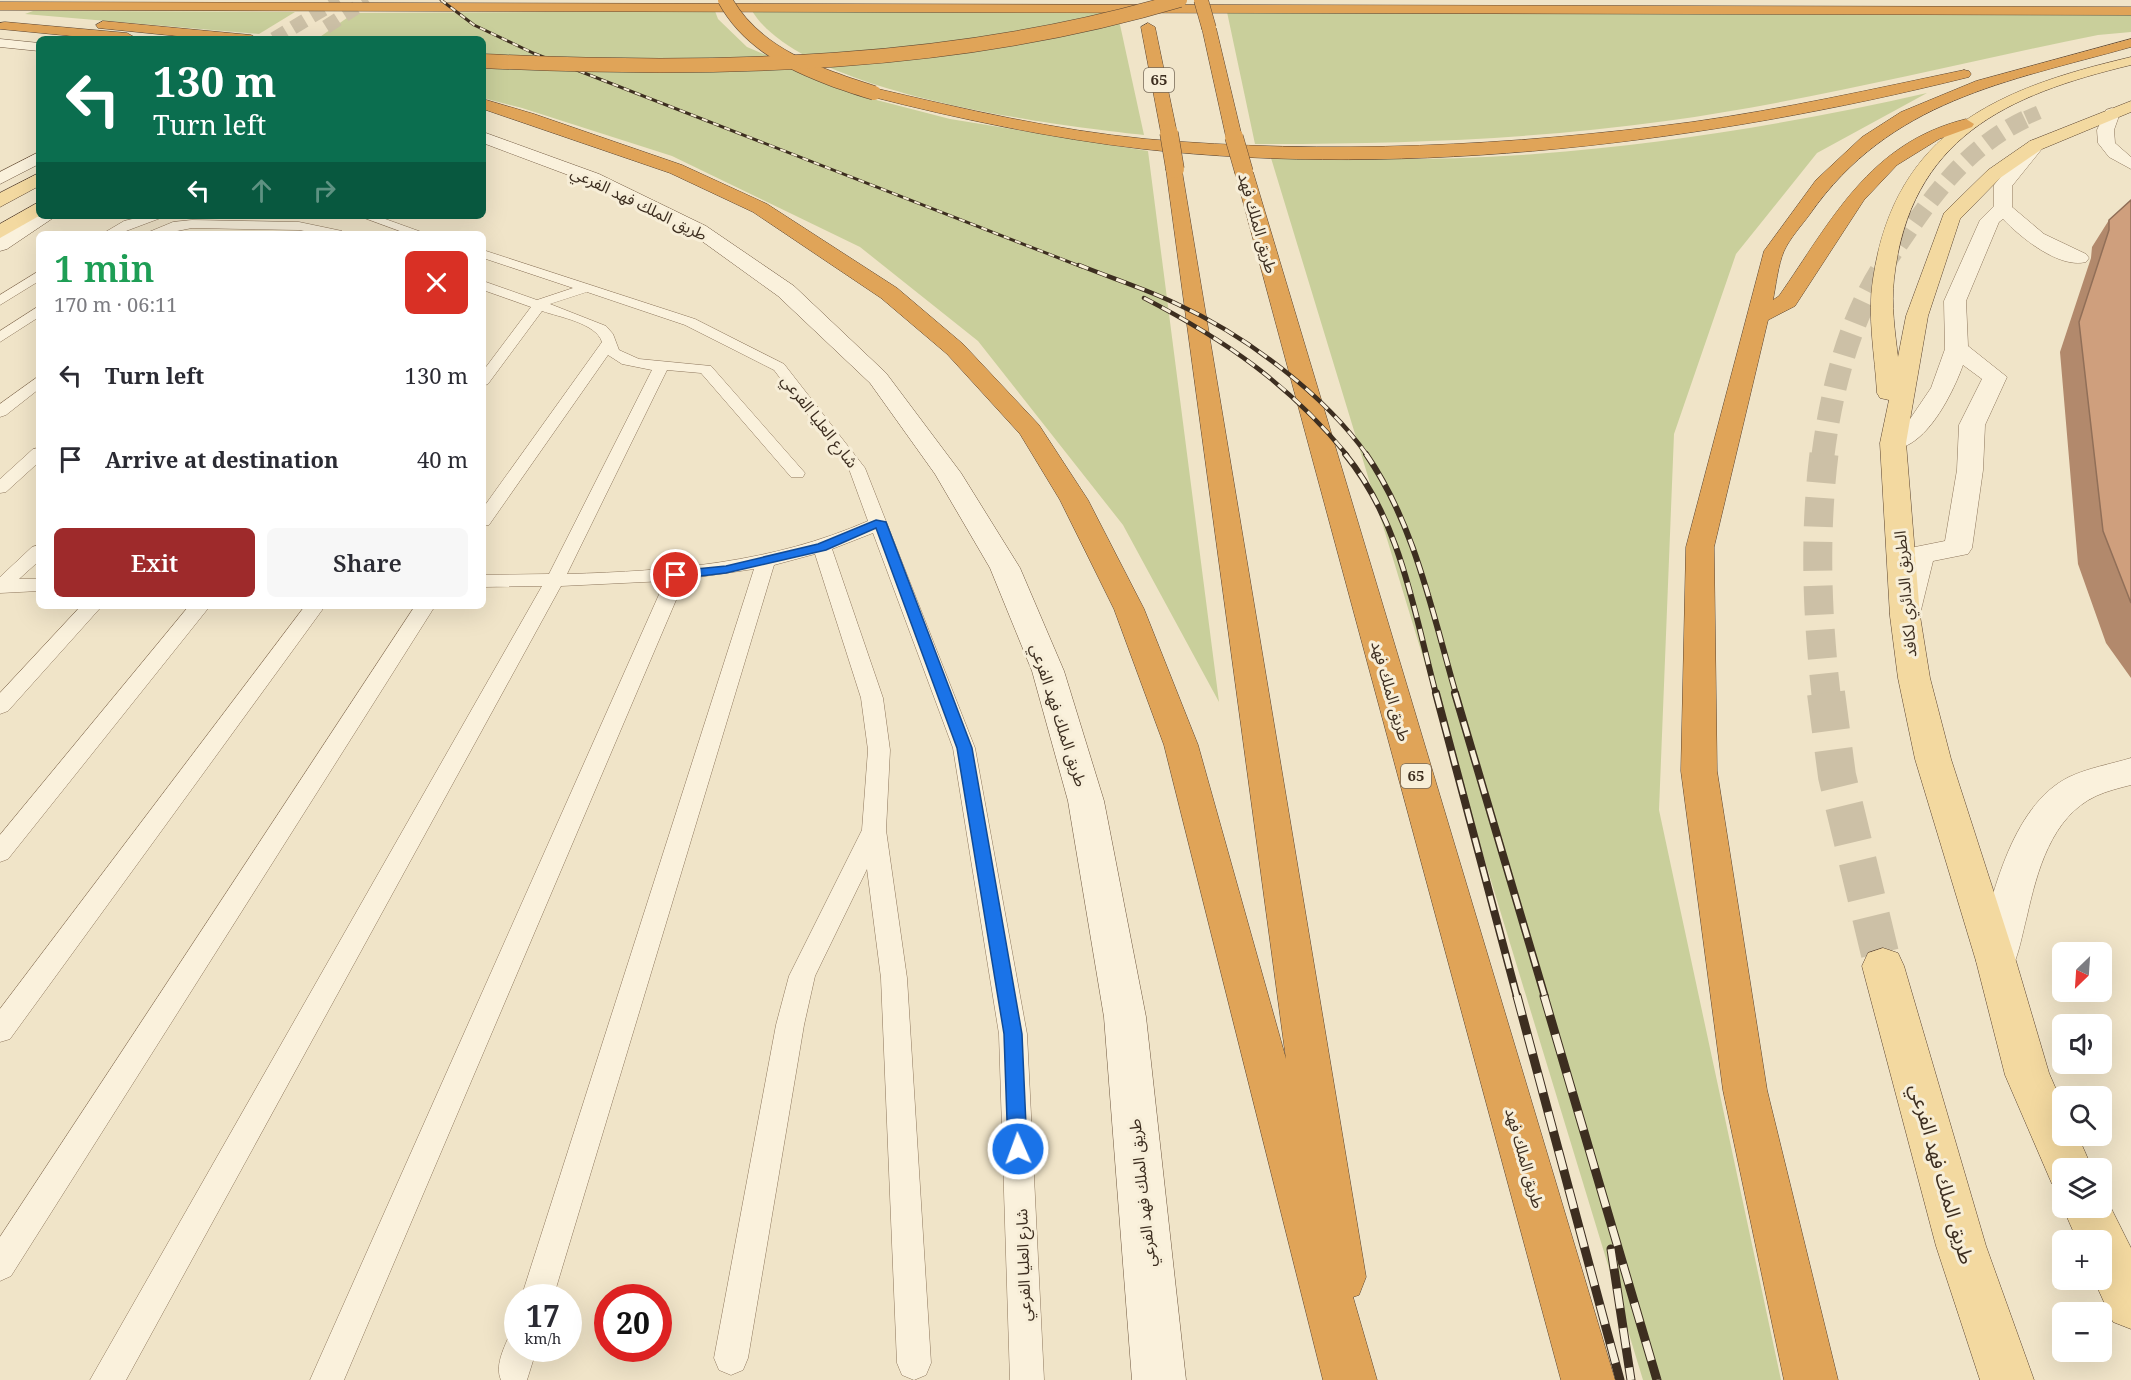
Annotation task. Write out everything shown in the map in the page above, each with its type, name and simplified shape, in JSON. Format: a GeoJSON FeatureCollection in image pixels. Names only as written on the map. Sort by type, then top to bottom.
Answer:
{"type":"FeatureCollection","features":[{"type":"Feature","properties":{"kind":"highway"},"geometry":{"type":"LineString","coordinates":[[725,0],[732,14],[761,42],[798,64],[840,82],[874,93],[1000,123],[1159,145],[1345,153],[1557,143],[1649,134],[1782,114],[1994,68],[2125,50]]}},
{"type":"Feature","properties":{"kind":"highway","name":"65"},"geometry":{"type":"LineString","coordinates":[[1145,0],[1175,169],[1357,1380]]}},
{"type":"Feature","properties":{"kind":"highway"},"geometry":{"type":"LineString","coordinates":[[486,62],[645,66],[831,59],[956,46],[1054,31],[1107,21],[1180,0]]}},
{"type":"Feature","properties":{"kind":"highway","name":"طريق الملك فهد"},"geometry":{"type":"LineString","coordinates":[[1201,0],[1234,137],[1588,1380]]}},
{"type":"Feature","properties":{"kind":"highway"},"geometry":{"type":"LineString","coordinates":[[0,6],[2131,11]]}},
{"type":"Feature","properties":{"kind":"highway"},"geometry":{"type":"LineString","coordinates":[[0,17],[216,36]]}},
{"type":"Feature","properties":{"kind":"highway"},"geometry":{"type":"LineString","coordinates":[[0,25],[116,36]]}},
{"type":"Feature","properties":{"kind":"highway"},"geometry":{"type":"LineString","coordinates":[[1811,1380],[1745,1090],[1699,771],[1700,547],[1774,252],[1821,184],[1868,141],[1907,116],[1981,84],[2125,50]]}},
{"type":"Feature","properties":{"kind":"highway"},"geometry":{"type":"LineString","coordinates":[[486,105],[528,117],[676,169],[759,208],[889,293],[955,349],[1030,430],[1074,500],[1129,609],[1181,745],[1350,1380]]}},
{"type":"Feature","properties":{"kind":"highway"},"geometry":{"type":"LineString","coordinates":[[1757,317],[1787,301],[1857,197],[1891,161],[1933,135],[1966,124]]}},
{"type":"Feature","properties":{"kind":"main road"},"geometry":{"type":"LineString","coordinates":[[1893,443],[1883,281],[1893,227],[1915,179],[1938,150],[1966,124],[2013,97],[2093,69],[2125,50]]}},
{"type":"Feature","properties":{"kind":"main road","name":"الطريق الدائري لكافد"},"geometry":{"type":"LineString","coordinates":[[2064,1158],[2027,1075],[1996,961],[1933,759],[1914,678],[1905,616],[1893,443],[1917,316],[1951,217],[1994,174],[2036,145],[2122,110]]}},
{"type":"Feature","properties":{"kind":"main road"},"geometry":{"type":"LineString","coordinates":[[0,201],[36,180]]}},
{"type":"Feature","properties":{"kind":"main road"},"geometry":{"type":"LineString","coordinates":[[0,232],[36,210]]}},
{"type":"Feature","properties":{"kind":"main road","name":"طريق الملك فهد الفرعي"},"geometry":{"type":"LineString","coordinates":[[1883,966],[1962,1246],[2007,1380]]}},
{"type":"Feature","properties":{"kind":"main road"},"geometry":{"type":"LineString","coordinates":[[2092,1218],[2131,1304]]}},
{"type":"Feature","properties":{"kind":"street"},"geometry":{"type":"LineString","coordinates":[[0,43],[36,47]]}},
{"type":"Feature","properties":{"kind":"street"},"geometry":{"type":"LineString","coordinates":[[2122,110],[2105,126],[2104,140],[2110,149],[2131,164]]}},
{"type":"Feature","properties":{"kind":"street","name":"طريق الملك فهد الفرعي"},"geometry":{"type":"LineString","coordinates":[[486,138],[593,178],[699,230],[786,291],[878,378],[948,473],[1005,568],[1048,671],[1086,801],[1125,1017],[1159,1380]]}},
{"type":"Feature","properties":{"kind":"street"},"geometry":{"type":"LineString","coordinates":[[1893,443],[1919,424],[1943,388],[1957,349],[1955,301],[1990,220],[2002,208],[2003,185],[2036,145]]}},
{"type":"Feature","properties":{"kind":"street"},"geometry":{"type":"LineString","coordinates":[[0,179],[36,159]]}},
{"type":"Feature","properties":{"kind":"street"},"geometry":{"type":"LineString","coordinates":[[2002,208],[2036,240],[2079,258]]}},
{"type":"Feature","properties":{"kind":"street"},"geometry":{"type":"LineString","coordinates":[[0,246],[41,219]]}},
{"type":"Feature","properties":{"kind":"street"},"geometry":{"type":"LineString","coordinates":[[1905,616],[1920,554],[1958,548],[1970,470],[1972,425],[1995,377],[1957,349]]}},
{"type":"Feature","properties":{"kind":"street"},"geometry":{"type":"LineString","coordinates":[[1996,961],[2020,871],[2031,845],[2055,808],[2081,788],[2131,771]]}},
{"type":"Feature","properties":{"kind":"lane"},"geometry":{"type":"LineString","coordinates":[[114,231],[128,224],[148,219]]}},
{"type":"Feature","properties":{"kind":"lane"},"geometry":{"type":"LineString","coordinates":[[374,219],[412,231]]}},
{"type":"Feature","properties":{"kind":"lane"},"geometry":{"type":"LineString","coordinates":[[159,231],[177,225],[234,225],[294,230]]}},
{"type":"Feature","properties":{"kind":"lane"},"geometry":{"type":"LineString","coordinates":[[227,231],[234,225]]}},
{"type":"Feature","properties":{"kind":"lane","name":"شارع العليا الفرعي"},"geometry":{"type":"LineString","coordinates":[[486,255],[690,322],[779,367],[857,468],[880,522],[964,748],[1013,1034],[1027,1380]]}},
{"type":"Feature","properties":{"kind":"lane"},"geometry":{"type":"LineString","coordinates":[[0,302],[36,277]]}},
{"type":"Feature","properties":{"kind":"lane"},"geometry":{"type":"LineString","coordinates":[[486,286],[592,324],[605,332],[611,350],[617,356],[633,362],[689,365],[706,369],[797,472]]}},
{"type":"Feature","properties":{"kind":"lane"},"geometry":{"type":"LineString","coordinates":[[486,377],[539,305],[586,288]]}},
{"type":"Feature","properties":{"kind":"lane"},"geometry":{"type":"LineString","coordinates":[[0,338],[36,312]]}},
{"type":"Feature","properties":{"kind":"lane"},"geometry":{"type":"LineString","coordinates":[[486,517],[609,342]]}},
{"type":"Feature","properties":{"kind":"lane"},"geometry":{"type":"LineString","coordinates":[[108,1380],[555,580],[662,365]]}},
{"type":"Feature","properties":{"kind":"lane"},"geometry":{"type":"LineString","coordinates":[[0,412],[36,383]]}},
{"type":"Feature","properties":{"kind":"lane"},"geometry":{"type":"LineString","coordinates":[[0,488],[36,456]]}},
{"type":"Feature","properties":{"kind":"lane"},"geometry":{"type":"LineString","coordinates":[[486,581],[639,579],[726,570],[822,547],[880,522]]}},
{"type":"Feature","properties":{"kind":"lane"},"geometry":{"type":"LineString","coordinates":[[822,547],[872,698],[879,750],[874,830],[894,978],[914,1363]]}},
{"type":"Feature","properties":{"kind":"lane"},"geometry":{"type":"LineString","coordinates":[[0,587],[36,554]]}},
{"type":"Feature","properties":{"kind":"lane"},"geometry":{"type":"LineString","coordinates":[[541,1284],[766,560]]}},
{"type":"Feature","properties":{"kind":"lane"},"geometry":{"type":"LineString","coordinates":[[327,1380],[676,575]]}},
{"type":"Feature","properties":{"kind":"lane"},"geometry":{"type":"LineString","coordinates":[[0,587],[36,585]]}},
{"type":"Feature","properties":{"kind":"lane"},"geometry":{"type":"LineString","coordinates":[[0,706],[89,609]]}},
{"type":"Feature","properties":{"kind":"lane"},"geometry":{"type":"LineString","coordinates":[[0,852],[198,609]]}},
{"type":"Feature","properties":{"kind":"lane"},"geometry":{"type":"LineString","coordinates":[[0,1030],[313,609]]}},
{"type":"Feature","properties":{"kind":"lane"},"geometry":{"type":"LineString","coordinates":[[0,1265],[423,609]]}},
{"type":"Feature","properties":{"kind":"lane"},"geometry":{"type":"LineString","coordinates":[[731,1358],[790,1025],[802,976],[874,830]]}},
{"type":"Feature","properties":{"kind":"green space"},"geometry":{"type":"Polygon","coordinates":[[[33,11],[295,12],[259,34],[25,14],[33,11]]]}},
{"type":"Feature","properties":{"kind":"green space"},"geometry":{"type":"Polygon","coordinates":[[[715,11],[718,19],[747,47],[865,97],[950,119],[1148,151],[1219,702],[1123,525],[978,341],[860,247],[672,156],[486,99],[486,36],[321,36],[354,13],[715,11]]]}},
{"type":"Feature","properties":{"kind":"green space"},"geometry":{"type":"Polygon","coordinates":[[[752,11],[1117,11],[1144,135],[992,113],[874,84],[822,64],[780,40],[752,11]]]}},
{"type":"Feature","properties":{"kind":"green space"},"geometry":{"type":"Polygon","coordinates":[[[1227,12],[2131,13],[2131,32],[2098,35],[1829,93],[1666,121],[1564,133],[1461,140],[1255,144],[1227,12]]]}},
{"type":"Feature","properties":{"kind":"green space"},"geometry":{"type":"Polygon","coordinates":[[[1927,93],[1817,153],[1736,254],[1674,434],[1659,810],[1781,1380],[1643,1380],[1271,158],[1436,159],[1584,150],[1732,131],[1927,93]]]}},
{"type":"Feature","properties":{"kind":"building"},"geometry":{"type":"Polygon","coordinates":[[[2131,200],[2131,603],[2103,531],[2079,322],[2109,230],[2109,220],[2131,200]]]}},
{"type":"Feature","properties":{"kind":"tunnel"},"geometry":{"type":"LineString","coordinates":[[279,36],[339,0]]}},
{"type":"Feature","properties":{"kind":"tunnel"},"geometry":{"type":"LineString","coordinates":[[326,27],[368,0]]}},
{"type":"Feature","properties":{"kind":"tunnel"},"geometry":{"type":"LineString","coordinates":[[2026,118],[2044,110]]}},
{"type":"Feature","properties":{"kind":"tunnel"},"geometry":{"type":"LineString","coordinates":[[1884,267],[1930,201],[1964,162],[1984,145],[2030,117]]}},
{"type":"Feature","properties":{"kind":"tunnel"},"geometry":{"type":"LineString","coordinates":[[1823,455],[1831,406],[1843,357],[1861,309],[1885,265]]}},
{"type":"Feature","properties":{"kind":"tunnel"},"geometry":{"type":"LineString","coordinates":[[1824,454],[1819,514],[1818,574],[1820,634],[1826,694]]}},
{"type":"Feature","properties":{"kind":"tunnel"},"geometry":{"type":"LineString","coordinates":[[1826,693],[1837,776],[1883,966]]}},
{"type":"Feature","properties":{"kind":"railway"},"geometry":{"type":"LineString","coordinates":[[441,0],[474,25],[533,53],[1082,267]]}},
{"type":"Feature","properties":{"kind":"railway"},"geometry":{"type":"LineString","coordinates":[[1079,265],[1177,304],[1256,349],[1329,410],[1367,455]]}},
{"type":"Feature","properties":{"kind":"railway"},"geometry":{"type":"LineString","coordinates":[[1144,298],[1229,347],[1279,385],[1302,406],[1347,455]]}},
{"type":"Feature","properties":{"kind":"railway"},"geometry":{"type":"LineString","coordinates":[[1345,454],[1364,480],[1393,538],[1412,600],[1436,694]]}},
{"type":"Feature","properties":{"kind":"railway"},"geometry":{"type":"LineString","coordinates":[[1366,454],[1383,481],[1410,540],[1456,694]]}},
{"type":"Feature","properties":{"kind":"railway"},"geometry":{"type":"LineString","coordinates":[[1436,693],[1517,997]]}},
{"type":"Feature","properties":{"kind":"railway"},"geometry":{"type":"LineString","coordinates":[[1455,693],[1545,997]]}},
{"type":"Feature","properties":{"kind":"railway"},"geometry":{"type":"LineString","coordinates":[[1517,996],[1620,1380]]}},
{"type":"Feature","properties":{"kind":"railway"},"geometry":{"type":"LineString","coordinates":[[1544,996],[1657,1380]]}},
{"type":"Feature","properties":{"kind":"railway"},"geometry":{"type":"LineString","coordinates":[[1611,1249],[1631,1380]]}},
{"type":"Feature","properties":{"kind":"route"},"geometry":{"type":"LineString","coordinates":[[676,575],[726,570],[822,547],[880,522],[964,748],[1013,1034],[1018,1149]]}}]}
